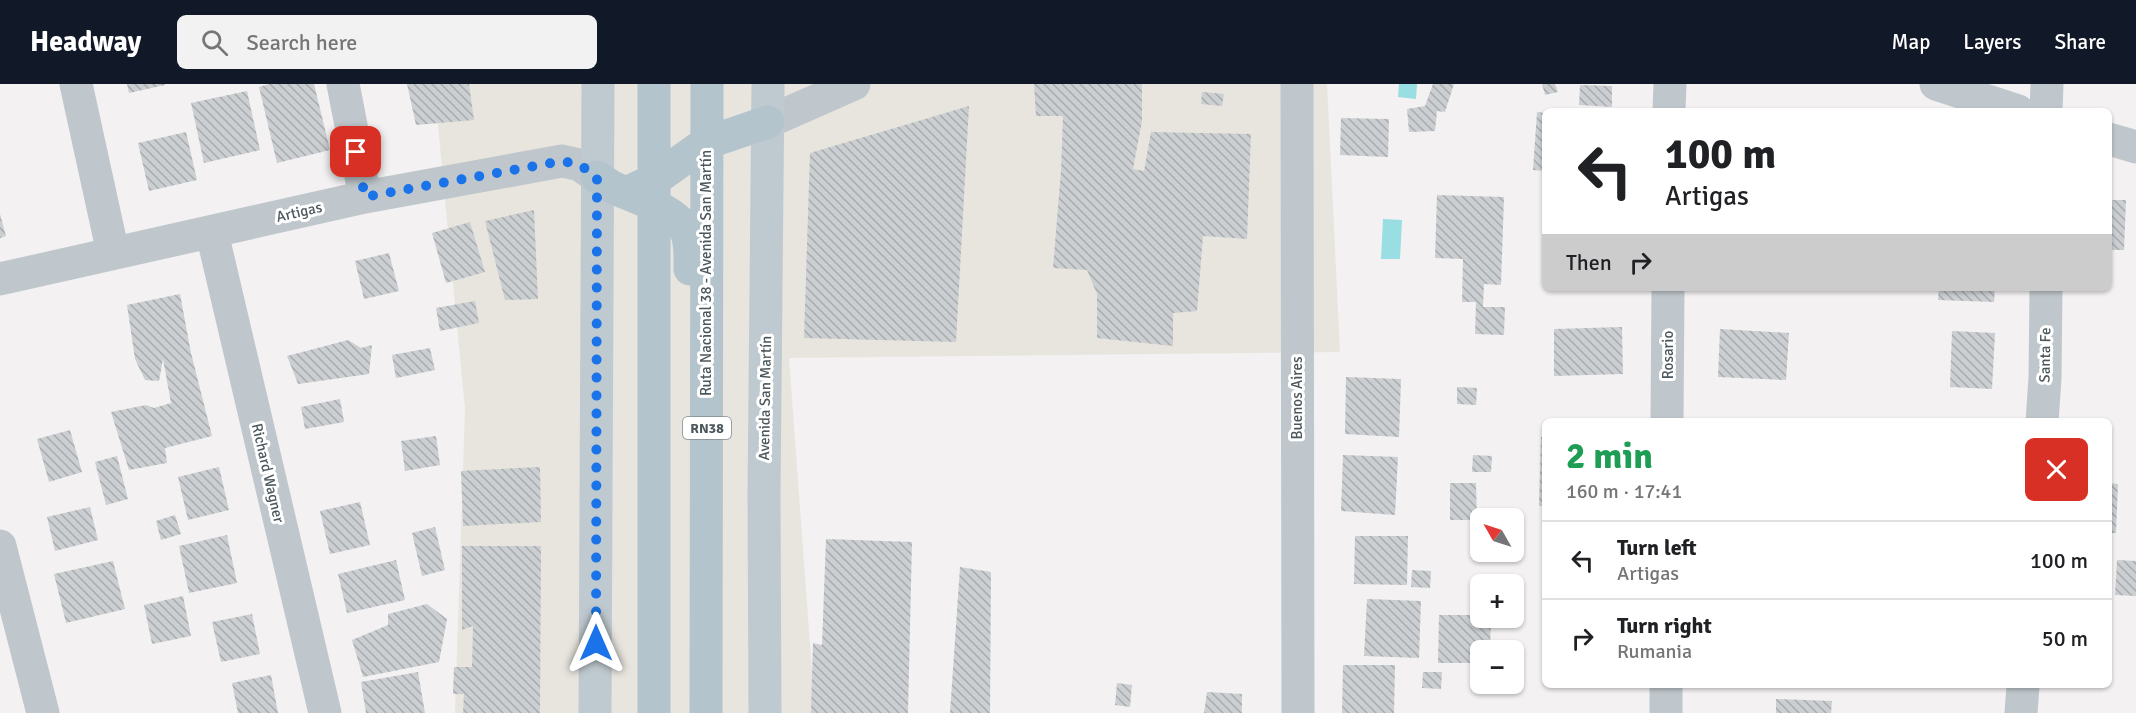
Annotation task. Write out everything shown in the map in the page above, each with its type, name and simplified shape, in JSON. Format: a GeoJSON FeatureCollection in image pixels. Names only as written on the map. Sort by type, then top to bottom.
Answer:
{"type":"FeatureCollection","features":[{"type":"Feature","properties":{"kind":"main road"},"geometry":{"type":"LineString","coordinates":[[596,713],[598,84]]}},
{"type":"Feature","properties":{"kind":"main road"},"geometry":{"type":"LineString","coordinates":[[654,84],[644,193],[654,713]]}},
{"type":"Feature","properties":{"kind":"main road","name":"Ruta Nacional 38 - Avenida San Martín"},"geometry":{"type":"LineString","coordinates":[[706,713],[707,84]]}},
{"type":"Feature","properties":{"kind":"main road","name":"Avenida San Martín"},"geometry":{"type":"LineString","coordinates":[[765,713],[764,494],[768,84]]}},
{"type":"Feature","properties":{"kind":"main road"},"geometry":{"type":"LineString","coordinates":[[644,193],[706,143],[768,122]]}},
{"type":"Feature","properties":{"kind":"main road"},"geometry":{"type":"LineString","coordinates":[[597,177],[612,187],[644,193],[686,230],[689,243],[691,391],[707,413]]}},
{"type":"Feature","properties":{"kind":"street"},"geometry":{"type":"LineString","coordinates":[[76,84],[113,253]]}},
{"type":"Feature","properties":{"kind":"street"},"geometry":{"type":"LineString","coordinates":[[343,84],[365,197]]}},
{"type":"Feature","properties":{"kind":"street"},"geometry":{"type":"LineString","coordinates":[[768,122],[855,84]]}},
{"type":"Feature","properties":{"kind":"street","name":"Buenos Aires"},"geometry":{"type":"LineString","coordinates":[[1297,84],[1298,713]]}},
{"type":"Feature","properties":{"kind":"street"},"geometry":{"type":"LineString","coordinates":[[1670,84],[1670,108]]}},
{"type":"Feature","properties":{"kind":"street"},"geometry":{"type":"LineString","coordinates":[[1936,84],[2009,108]]}},
{"type":"Feature","properties":{"kind":"street"},"geometry":{"type":"LineString","coordinates":[[2046,108],[2047,84]]}},
{"type":"Feature","properties":{"kind":"street"},"geometry":{"type":"LineString","coordinates":[[2112,140],[2136,147]]}},
{"type":"Feature","properties":{"kind":"street","name":"Artigas"},"geometry":{"type":"LineString","coordinates":[[0,279],[365,197],[562,161],[580,165],[597,177]]}},
{"type":"Feature","properties":{"kind":"street","name":"Richard Wagner"},"geometry":{"type":"LineString","coordinates":[[212,233],[325,713]]}},
{"type":"Feature","properties":{"kind":"street","name":"Rosario"},"geometry":{"type":"LineString","coordinates":[[1667,418],[1668,291]]}},
{"type":"Feature","properties":{"kind":"street","name":"Santa Fe"},"geometry":{"type":"LineString","coordinates":[[2042,418],[2046,291]]}},
{"type":"Feature","properties":{"kind":"street"},"geometry":{"type":"LineString","coordinates":[[0,546],[43,713]]}},
{"type":"Feature","properties":{"kind":"street"},"geometry":{"type":"LineString","coordinates":[[1666,688],[1666,713]]}},
{"type":"Feature","properties":{"kind":"street"},"geometry":{"type":"LineString","coordinates":[[2021,713],[2023,688]]}},
{"type":"Feature","properties":{"kind":"shaded area"},"geometry":{"type":"Polygon","coordinates":[[[434,84],[1327,84],[1340,352],[789,358],[815,713],[455,713],[465,409],[434,84]]]}},
{"type":"Feature","properties":{"kind":"water"},"geometry":{"type":"Polygon","coordinates":[[[1399,84],[1417,84],[1416,99],[1398,97],[1399,84]]]}},
{"type":"Feature","properties":{"kind":"water"},"geometry":{"type":"Polygon","coordinates":[[[1383,219],[1402,220],[1400,259],[1381,259],[1383,219]]]}},
{"type":"Feature","properties":{"kind":"building"},"geometry":{"type":"Polygon","coordinates":[[[127,84],[165,84],[165,85],[129,93],[127,84]]]}},
{"type":"Feature","properties":{"kind":"building"},"geometry":{"type":"Polygon","coordinates":[[[269,84],[314,84],[330,150],[277,163],[259,87],[269,84]]]}},
{"type":"Feature","properties":{"kind":"building"},"geometry":{"type":"Polygon","coordinates":[[[407,84],[469,84],[474,120],[416,125],[407,84]]]}},
{"type":"Feature","properties":{"kind":"building"},"geometry":{"type":"Polygon","coordinates":[[[1034,84],[1142,84],[1142,121],[1133,169],[1144,171],[1151,132],[1251,134],[1247,239],[1203,236],[1197,311],[1173,313],[1173,346],[1097,338],[1097,294],[1087,270],[1053,268],[1063,116],[1036,116],[1034,84]]]}},
{"type":"Feature","properties":{"kind":"building"},"geometry":{"type":"Polygon","coordinates":[[[1433,84],[1454,84],[1445,112],[1437,111],[1435,131],[1409,132],[1407,109],[1425,106],[1433,84]]]}},
{"type":"Feature","properties":{"kind":"building"},"geometry":{"type":"Polygon","coordinates":[[[1542,84],[1555,84],[1558,92],[1545,95],[1542,84]]]}},
{"type":"Feature","properties":{"kind":"building"},"geometry":{"type":"Polygon","coordinates":[[[1580,85],[1612,86],[1612,107],[1579,105],[1580,85]]]}},
{"type":"Feature","properties":{"kind":"building"},"geometry":{"type":"Polygon","coordinates":[[[247,91],[260,150],[204,163],[191,103],[247,91]]]}},
{"type":"Feature","properties":{"kind":"building"},"geometry":{"type":"Polygon","coordinates":[[[1202,92],[1224,94],[1222,106],[1201,104],[1202,92]]]}},
{"type":"Feature","properties":{"kind":"building"},"geometry":{"type":"Polygon","coordinates":[[[969,106],[956,342],[804,338],[810,153],[969,106]]]}},
{"type":"Feature","properties":{"kind":"building"},"geometry":{"type":"Polygon","coordinates":[[[1537,112],[1542,113],[1542,171],[1533,170],[1537,112]]]}},
{"type":"Feature","properties":{"kind":"building"},"geometry":{"type":"Polygon","coordinates":[[[1341,118],[1389,119],[1388,157],[1340,155],[1341,118]]]}},
{"type":"Feature","properties":{"kind":"building"},"geometry":{"type":"Polygon","coordinates":[[[186,132],[197,180],[149,191],[138,143],[186,132]]]}},
{"type":"Feature","properties":{"kind":"building"},"geometry":{"type":"Polygon","coordinates":[[[1437,195],[1504,197],[1501,285],[1484,284],[1483,307],[1505,307],[1504,335],[1475,334],[1476,302],[1462,302],[1463,259],[1435,258],[1437,195]]]}},
{"type":"Feature","properties":{"kind":"building"},"geometry":{"type":"Polygon","coordinates":[[[2112,200],[2126,200],[2124,250],[2112,250],[2112,200]]]}},
{"type":"Feature","properties":{"kind":"building"},"geometry":{"type":"Polygon","coordinates":[[[534,210],[538,299],[505,300],[485,221],[534,210]]]}},
{"type":"Feature","properties":{"kind":"building"},"geometry":{"type":"Polygon","coordinates":[[[0,214],[6,236],[0,238],[0,214]]]}},
{"type":"Feature","properties":{"kind":"building"},"geometry":{"type":"Polygon","coordinates":[[[470,222],[485,272],[446,283],[432,233],[470,222]]]}},
{"type":"Feature","properties":{"kind":"building"},"geometry":{"type":"Polygon","coordinates":[[[389,253],[399,291],[364,299],[355,261],[389,253]]]}},
{"type":"Feature","properties":{"kind":"building"},"geometry":{"type":"Polygon","coordinates":[[[1939,291],[1995,291],[1994,302],[1938,300],[1939,291]]]}},
{"type":"Feature","properties":{"kind":"building"},"geometry":{"type":"Polygon","coordinates":[[[180,294],[191,353],[212,436],[165,448],[167,463],[129,470],[111,412],[146,405],[154,408],[171,403],[163,359],[159,381],[145,380],[135,359],[127,305],[180,294]]]}},
{"type":"Feature","properties":{"kind":"building"},"geometry":{"type":"Polygon","coordinates":[[[475,301],[479,323],[440,331],[436,308],[475,301]]]}},
{"type":"Feature","properties":{"kind":"building"},"geometry":{"type":"Polygon","coordinates":[[[1622,327],[1623,374],[1554,376],[1554,329],[1622,327]]]}},
{"type":"Feature","properties":{"kind":"building"},"geometry":{"type":"Polygon","coordinates":[[[1720,329],[1789,333],[1786,380],[1718,377],[1720,329]]]}},
{"type":"Feature","properties":{"kind":"building"},"geometry":{"type":"Polygon","coordinates":[[[1952,331],[1995,333],[1992,389],[1950,387],[1952,331]]]}},
{"type":"Feature","properties":{"kind":"building"},"geometry":{"type":"Polygon","coordinates":[[[348,340],[361,348],[372,345],[369,374],[298,384],[287,356],[348,340]]]}},
{"type":"Feature","properties":{"kind":"building"},"geometry":{"type":"Polygon","coordinates":[[[430,348],[435,370],[396,378],[392,355],[430,348]]]}},
{"type":"Feature","properties":{"kind":"building"},"geometry":{"type":"Polygon","coordinates":[[[1346,377],[1401,379],[1399,437],[1345,434],[1346,377]]]}},
{"type":"Feature","properties":{"kind":"building"},"geometry":{"type":"Polygon","coordinates":[[[1457,387],[1477,388],[1476,405],[1457,404],[1457,387]]]}},
{"type":"Feature","properties":{"kind":"building"},"geometry":{"type":"Polygon","coordinates":[[[340,399],[344,422],[305,429],[301,407],[340,399]]]}},
{"type":"Feature","properties":{"kind":"building"},"geometry":{"type":"Polygon","coordinates":[[[70,430],[82,472],[49,482],[37,439],[70,430]]]}},
{"type":"Feature","properties":{"kind":"building"},"geometry":{"type":"Polygon","coordinates":[[[436,436],[440,465],[405,471],[401,441],[436,436]]]}},
{"type":"Feature","properties":{"kind":"building"},"geometry":{"type":"Polygon","coordinates":[[[1541,437],[1542,437],[1542,506],[1539,506],[1541,437]]]}},
{"type":"Feature","properties":{"kind":"building"},"geometry":{"type":"Polygon","coordinates":[[[1343,455],[1398,457],[1395,515],[1341,511],[1343,455]]]}},
{"type":"Feature","properties":{"kind":"building"},"geometry":{"type":"Polygon","coordinates":[[[1473,455],[1492,456],[1491,472],[1472,472],[1473,455]]]}},
{"type":"Feature","properties":{"kind":"building"},"geometry":{"type":"Polygon","coordinates":[[[117,456],[128,499],[106,505],[95,462],[117,456]]]}},
{"type":"Feature","properties":{"kind":"building"},"geometry":{"type":"Polygon","coordinates":[[[219,467],[229,510],[188,520],[178,477],[219,467]]]}},
{"type":"Feature","properties":{"kind":"building"},"geometry":{"type":"Polygon","coordinates":[[[540,467],[541,522],[463,526],[461,471],[540,467]]]}},
{"type":"Feature","properties":{"kind":"building"},"geometry":{"type":"Polygon","coordinates":[[[1450,483],[1476,483],[1477,508],[1470,508],[1470,520],[1450,520],[1450,483]]]}},
{"type":"Feature","properties":{"kind":"building"},"geometry":{"type":"Polygon","coordinates":[[[2112,483],[2118,484],[2116,533],[2112,533],[2112,483]]]}},
{"type":"Feature","properties":{"kind":"building"},"geometry":{"type":"Polygon","coordinates":[[[360,502],[370,545],[330,554],[320,511],[360,502]]]}},
{"type":"Feature","properties":{"kind":"building"},"geometry":{"type":"Polygon","coordinates":[[[90,507],[98,540],[55,551],[47,517],[90,507]]]}},
{"type":"Feature","properties":{"kind":"building"},"geometry":{"type":"Polygon","coordinates":[[[175,515],[181,534],[161,540],[156,521],[175,515]]]}},
{"type":"Feature","properties":{"kind":"building"},"geometry":{"type":"Polygon","coordinates":[[[435,527],[445,570],[422,576],[412,533],[435,527]]]}},
{"type":"Feature","properties":{"kind":"building"},"geometry":{"type":"Polygon","coordinates":[[[227,535],[237,583],[189,593],[179,546],[227,535]]]}},
{"type":"Feature","properties":{"kind":"building"},"geometry":{"type":"Polygon","coordinates":[[[1355,536],[1408,536],[1407,585],[1354,584],[1355,536]]]}},
{"type":"Feature","properties":{"kind":"building"},"geometry":{"type":"Polygon","coordinates":[[[826,539],[912,542],[908,713],[811,713],[813,643],[822,645],[826,539]]]}},
{"type":"Feature","properties":{"kind":"building"},"geometry":{"type":"Polygon","coordinates":[[[462,546],[541,546],[540,713],[463,713],[464,694],[453,694],[454,667],[472,667],[473,626],[462,630],[462,546]]]}},
{"type":"Feature","properties":{"kind":"building"},"geometry":{"type":"Polygon","coordinates":[[[396,560],[405,600],[347,613],[338,574],[396,560]]]}},
{"type":"Feature","properties":{"kind":"building"},"geometry":{"type":"Polygon","coordinates":[[[2117,560],[2136,561],[2136,596],[2115,595],[2117,560]]]}},
{"type":"Feature","properties":{"kind":"building"},"geometry":{"type":"Polygon","coordinates":[[[113,561],[125,609],[66,623],[54,574],[113,561]]]}},
{"type":"Feature","properties":{"kind":"building"},"geometry":{"type":"Polygon","coordinates":[[[960,567],[991,572],[990,713],[950,713],[960,567]]]}},
{"type":"Feature","properties":{"kind":"building"},"geometry":{"type":"Polygon","coordinates":[[[1412,570],[1431,571],[1430,588],[1411,587],[1412,570]]]}},
{"type":"Feature","properties":{"kind":"building"},"geometry":{"type":"Polygon","coordinates":[[[183,596],[191,636],[152,644],[144,605],[183,596]]]}},
{"type":"Feature","properties":{"kind":"building"},"geometry":{"type":"Polygon","coordinates":[[[1367,599],[1421,601],[1419,658],[1364,656],[1367,599]]]}},
{"type":"Feature","properties":{"kind":"building"},"geometry":{"type":"Polygon","coordinates":[[[427,604],[447,619],[439,662],[363,677],[352,640],[388,625],[388,614],[427,604]]]}},
{"type":"Feature","properties":{"kind":"building"},"geometry":{"type":"Polygon","coordinates":[[[252,614],[260,654],[221,662],[212,622],[252,614]]]}},
{"type":"Feature","properties":{"kind":"building"},"geometry":{"type":"Polygon","coordinates":[[[1439,615],[1470,615],[1470,628],[1491,628],[1490,640],[1470,640],[1470,663],[1438,663],[1439,615]]]}},
{"type":"Feature","properties":{"kind":"building"},"geometry":{"type":"Polygon","coordinates":[[[1343,665],[1395,665],[1394,713],[1342,713],[1343,665]]]}},
{"type":"Feature","properties":{"kind":"building"},"geometry":{"type":"Polygon","coordinates":[[[418,672],[425,713],[366,713],[361,682],[418,672]]]}},
{"type":"Feature","properties":{"kind":"building"},"geometry":{"type":"Polygon","coordinates":[[[1423,672],[1442,672],[1441,689],[1422,688],[1423,672]]]}},
{"type":"Feature","properties":{"kind":"building"},"geometry":{"type":"Polygon","coordinates":[[[271,675],[278,713],[238,713],[232,683],[271,675]]]}},
{"type":"Feature","properties":{"kind":"building"},"geometry":{"type":"Polygon","coordinates":[[[1117,683],[1132,685],[1130,707],[1115,705],[1117,683]]]}},
{"type":"Feature","properties":{"kind":"building"},"geometry":{"type":"Polygon","coordinates":[[[1207,692],[1242,694],[1242,713],[1204,713],[1207,692]]]}},
{"type":"Feature","properties":{"kind":"building"},"geometry":{"type":"Polygon","coordinates":[[[1776,699],[1832,701],[1831,713],[1776,713],[1776,699]]]}},
{"type":"Feature","properties":{"kind":"route"},"geometry":{"type":"LineString","coordinates":[[356,152],[365,197],[562,161],[580,165],[597,177],[596,643]]}}]}
